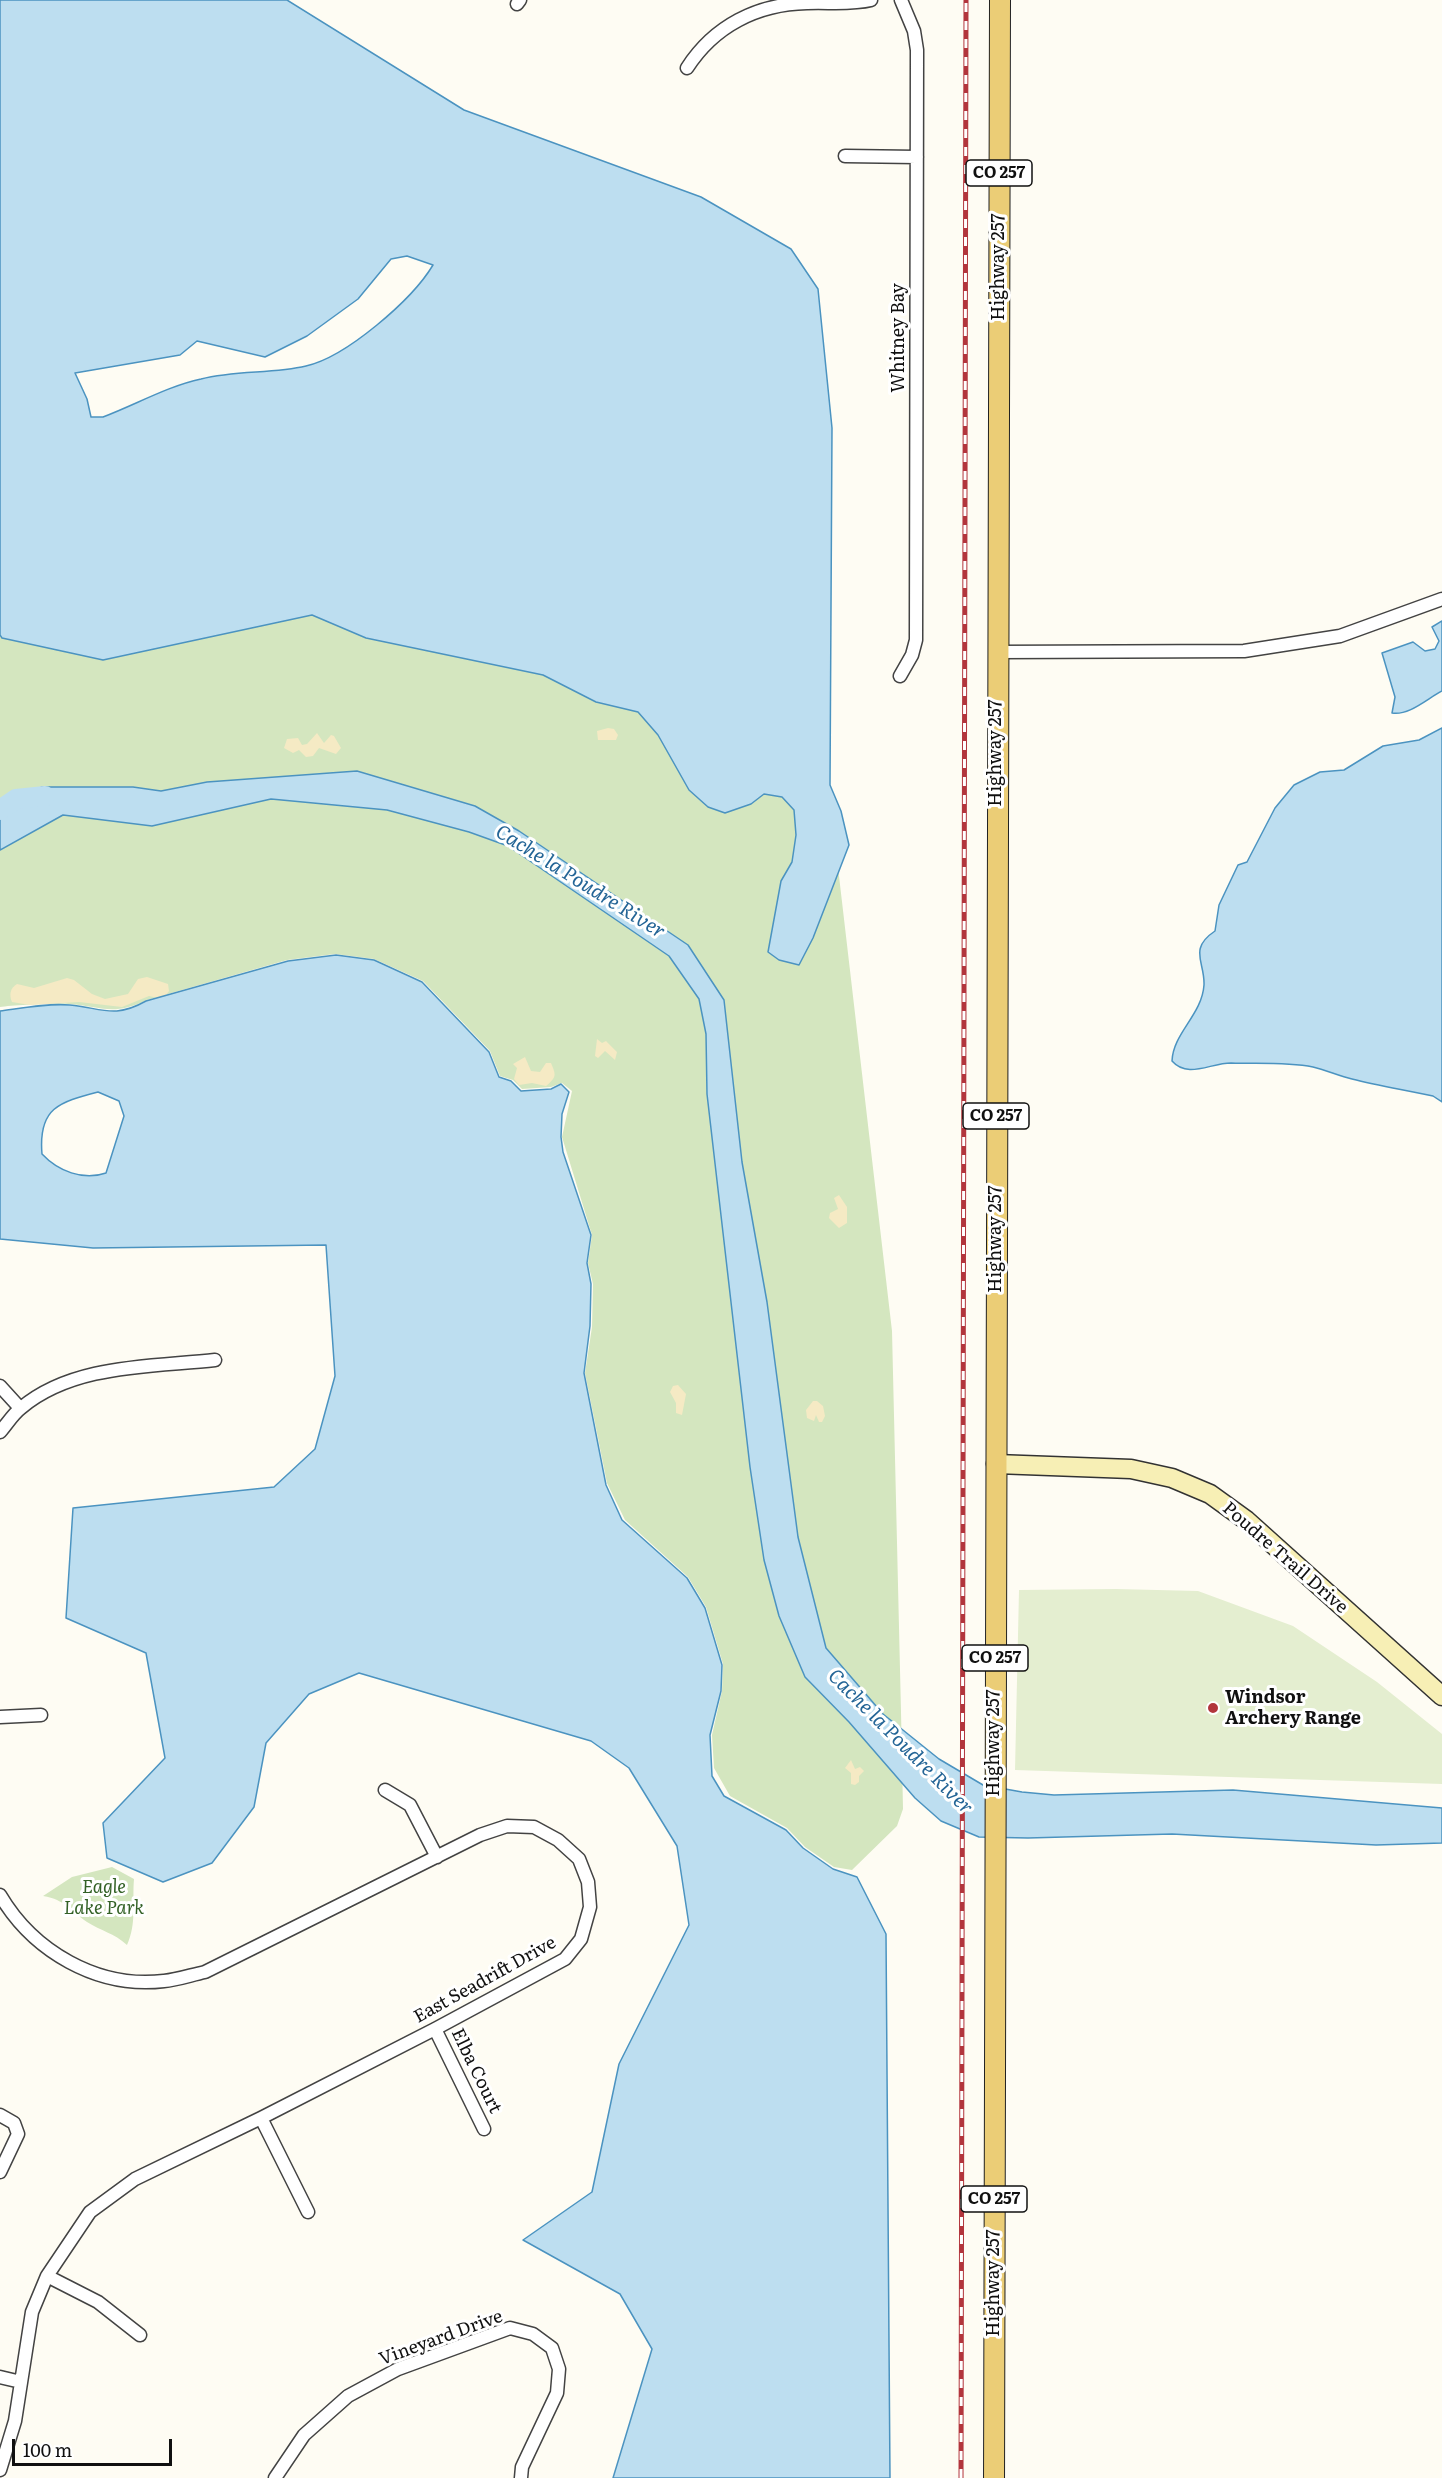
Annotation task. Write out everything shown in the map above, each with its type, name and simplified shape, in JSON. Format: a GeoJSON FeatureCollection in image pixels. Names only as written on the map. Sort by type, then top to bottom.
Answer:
{"type":"FeatureCollection","features":[{"type":"Feature","properties":{"kind":"main road","name":"Highway 257"},"geometry":{"type":"LineString","coordinates":[[994,2478],[994,1725],[1000,0]]}},
{"type":"Feature","properties":{"kind":"street"},"geometry":{"type":"LineString","coordinates":[[687,68],[709,40],[747,15],[790,3],[871,0]]}},
{"type":"Feature","properties":{"kind":"street","name":"Whitney Bay"},"geometry":{"type":"LineString","coordinates":[[900,676],[912,655],[916,640],[917,157],[916,40],[901,0]]}},
{"type":"Feature","properties":{"kind":"street"},"geometry":{"type":"LineString","coordinates":[[845,156],[917,157]]}},
{"type":"Feature","properties":{"kind":"street"},"geometry":{"type":"LineString","coordinates":[[997,652],[1244,651],[1340,636],[1442,599]]}},
{"type":"Feature","properties":{"kind":"street"},"geometry":{"type":"LineString","coordinates":[[0,1432],[20,1408],[57,1385],[98,1373],[215,1360]]}},
{"type":"Feature","properties":{"kind":"street"},"geometry":{"type":"LineString","coordinates":[[0,1386],[20,1408]]}},
{"type":"Feature","properties":{"kind":"street","name":"Poudre Trail Drive"},"geometry":{"type":"LineString","coordinates":[[996,1464],[1131,1469],[1172,1478],[1210,1494],[1246,1520],[1442,1696]]}},
{"type":"Feature","properties":{"kind":"street"},"geometry":{"type":"LineString","coordinates":[[0,1717],[41,1715]]}},
{"type":"Feature","properties":{"kind":"street"},"geometry":{"type":"LineString","coordinates":[[385,1790],[410,1805],[437,1857]]}},
{"type":"Feature","properties":{"kind":"street","name":"East Seadrift Drive"},"geometry":{"type":"LineString","coordinates":[[0,1895],[10,1912],[30,1935],[56,1954],[93,1974],[129,1982],[164,1982],[205,1972],[480,1835],[507,1826],[534,1827],[558,1840],[579,1859],[588,1882],[590,1908],[581,1939],[565,1959],[435,2029],[261,2118],[182,2155],[126,2185],[90,2212],[47,2276],[32,2312],[15,2421],[0,2470]]}},
{"type":"Feature","properties":{"kind":"street","name":"Elba Court"},"geometry":{"type":"LineString","coordinates":[[435,2029],[484,2129]]}},
{"type":"Feature","properties":{"kind":"street"},"geometry":{"type":"LineString","coordinates":[[0,2115],[14,2123],[18,2134],[0,2172]]}},
{"type":"Feature","properties":{"kind":"street"},"geometry":{"type":"LineString","coordinates":[[261,2118],[308,2212]]}},
{"type":"Feature","properties":{"kind":"street"},"geometry":{"type":"LineString","coordinates":[[47,2276],[98,2302],[140,2335]]}},
{"type":"Feature","properties":{"kind":"street","name":"Vineyard Drive"},"geometry":{"type":"LineString","coordinates":[[274,2478],[304,2435],[348,2396],[398,2368],[510,2328],[533,2334],[552,2348],[559,2369],[557,2393],[522,2467],[521,2478]]}},
{"type":"Feature","properties":{"kind":"street"},"geometry":{"type":"LineString","coordinates":[[0,2378],[21,2382]]}},
{"type":"Feature","properties":{"kind":"green space"},"geometry":{"type":"Polygon","coordinates":[[[0,590],[312,594],[677,698],[832,816],[892,1331],[903,1809],[897,1826],[852,1870],[834,1867],[805,1847],[787,1828],[730,1796],[714,1768],[712,1735],[722,1691],[723,1664],[706,1607],[688,1577],[625,1520],[607,1483],[585,1373],[592,1327],[593,1284],[588,1263],[592,1235],[562,1137],[572,1091],[562,1083],[551,1087],[522,1089],[513,1080],[500,1076],[490,1051],[423,981],[374,959],[335,954],[287,960],[125,1008],[108,1009],[64,1004],[0,1007],[0,590]]]}},
{"type":"Feature","properties":{"kind":"green space","name":"Windsor Archery Range"},"geometry":{"type":"Polygon","coordinates":[[[1019,1590],[1198,1591],[1293,1626],[1377,1682],[1442,1734],[1442,1784],[1015,1770],[1019,1590]]]}},
{"type":"Feature","properties":{"kind":"green space","name":"Eagle Lake Park"},"geometry":{"type":"Polygon","coordinates":[[[112,1867],[134,1879],[133,1921],[127,1945],[87,1922],[62,1903],[43,1896],[72,1877],[112,1867]]]}},
{"type":"Feature","properties":{"kind":"sand"},"geometry":{"type":"Polygon","coordinates":[[[614,729],[618,735],[616,740],[598,740],[597,731],[614,729]]]}},
{"type":"Feature","properties":{"kind":"sand"},"geometry":{"type":"Polygon","coordinates":[[[317,733],[324,743],[331,735],[334,736],[341,748],[336,754],[319,748],[313,756],[306,757],[299,750],[293,753],[284,748],[287,739],[298,738],[302,745],[307,744],[317,733]]]}},
{"type":"Feature","properties":{"kind":"sand"},"geometry":{"type":"Polygon","coordinates":[[[147,977],[168,984],[169,991],[163,999],[149,996],[122,1007],[79,1002],[30,1005],[12,1002],[11,997],[11,992],[17,984],[34,988],[67,978],[74,980],[92,994],[105,999],[128,994],[138,979],[147,977]]]}},
{"type":"Feature","properties":{"kind":"sand"},"geometry":{"type":"Polygon","coordinates":[[[597,1039],[602,1043],[606,1041],[617,1052],[615,1060],[605,1051],[598,1058],[595,1056],[597,1039]]]}},
{"type":"Feature","properties":{"kind":"sand"},"geometry":{"type":"Polygon","coordinates":[[[525,1057],[531,1071],[540,1072],[546,1063],[551,1063],[554,1076],[546,1086],[532,1083],[519,1085],[514,1079],[517,1068],[513,1064],[525,1057]]]}},
{"type":"Feature","properties":{"kind":"sand"},"geometry":{"type":"Polygon","coordinates":[[[839,1195],[847,1207],[847,1223],[839,1228],[829,1218],[830,1213],[838,1209],[834,1198],[839,1195]]]}},
{"type":"Feature","properties":{"kind":"sand"},"geometry":{"type":"Polygon","coordinates":[[[678,1385],[686,1394],[682,1415],[676,1413],[676,1403],[670,1392],[673,1386],[678,1385]]]}},
{"type":"Feature","properties":{"kind":"sand"},"geometry":{"type":"Polygon","coordinates":[[[813,1401],[823,1406],[825,1416],[822,1422],[819,1422],[816,1415],[814,1421],[807,1418],[806,1410],[813,1401]]]}},
{"type":"Feature","properties":{"kind":"sand"},"geometry":{"type":"Polygon","coordinates":[[[851,1760],[855,1769],[860,1767],[864,1771],[855,1785],[851,1784],[851,1773],[845,1768],[851,1760]]]}},
{"type":"Feature","properties":{"kind":"water"},"geometry":{"type":"Polygon","coordinates":[[[0,0],[287,0],[464,110],[701,197],[791,249],[818,289],[832,428],[830,785],[841,811],[849,845],[813,938],[799,965],[779,960],[768,952],[781,881],[792,862],[796,835],[794,810],[782,797],[764,794],[751,804],[725,813],[708,807],[689,790],[658,735],[638,712],[596,702],[543,675],[366,638],[312,615],[103,660],[2,638],[0,635],[0,0]],[[407,256],[391,259],[358,299],[307,336],[265,357],[197,341],[180,355],[75,373],[87,399],[91,417],[103,417],[164,391],[201,379],[227,374],[280,370],[322,361],[377,325],[410,294],[433,265],[407,256]]]}},
{"type":"Feature","properties":{"kind":"water"},"geometry":{"type":"Polygon","coordinates":[[[1442,621],[1442,691],[1412,709],[1392,713],[1395,697],[1382,653],[1413,642],[1425,651],[1435,649],[1439,641],[1432,627],[1442,621]]]}},
{"type":"Feature","properties":{"kind":"water"},"geometry":{"type":"Polygon","coordinates":[[[1442,728],[1442,1102],[1433,1096],[1347,1078],[1303,1065],[1231,1063],[1192,1070],[1178,1066],[1172,1061],[1177,1042],[1202,996],[1204,977],[1200,950],[1202,944],[1215,931],[1219,905],[1238,865],[1247,862],[1275,808],[1294,785],[1320,772],[1344,770],[1383,746],[1419,740],[1442,728]]]}},
{"type":"Feature","properties":{"kind":"water"},"geometry":{"type":"Polygon","coordinates":[[[357,771],[475,806],[519,831],[688,945],[724,1000],[742,1162],[767,1302],[798,1537],[826,1648],[883,1714],[939,1759],[983,1785],[1054,1795],[1233,1790],[1442,1808],[1442,1843],[1376,1845],[1172,1834],[979,1837],[941,1821],[915,1798],[849,1722],[805,1677],[779,1616],[764,1560],[750,1467],[707,1094],[706,1034],[699,999],[669,956],[508,846],[469,832],[387,810],[271,799],[152,826],[63,815],[0,850],[0,806],[42,787],[133,787],[161,791],[207,782],[357,771]]]}},
{"type":"Feature","properties":{"kind":"water"},"geometry":{"type":"Polygon","coordinates":[[[336,955],[374,960],[422,982],[489,1052],[499,1077],[511,1081],[521,1091],[551,1089],[561,1084],[569,1092],[562,1114],[561,1137],[563,1152],[591,1235],[587,1263],[591,1284],[590,1326],[584,1373],[606,1485],[622,1520],[687,1578],[705,1608],[722,1665],[721,1691],[710,1735],[712,1776],[724,1796],[786,1830],[803,1848],[833,1869],[857,1877],[886,1934],[890,2478],[613,2478],[652,2349],[620,2294],[523,2240],[592,2192],[619,2064],[689,1925],[677,1846],[629,1768],[591,1741],[359,1673],[309,1694],[266,1743],[254,1807],[212,1863],[163,1882],[107,1858],[103,1823],[165,1758],[146,1653],[66,1618],[73,1508],[274,1487],[315,1449],[335,1376],[326,1245],[93,1248],[0,1239],[0,1011],[61,1005],[108,1011],[125,1010],[146,1001],[288,961],[336,955]],[[98,1092],[62,1104],[48,1117],[44,1126],[42,1154],[63,1170],[71,1173],[89,1176],[106,1173],[124,1116],[119,1101],[98,1092]]]}},
{"type":"Feature","properties":{"kind":"waterway","name":"Cache la Poudre River"},"geometry":{"type":"LineString","coordinates":[[0,810],[16,799],[45,796]]}},
{"type":"Feature","properties":{"kind":"railway"},"geometry":{"type":"LineString","coordinates":[[961,2478],[966,0]]}},
{"type":"Feature","properties":{"kind":"place","name":"Windsor Archery Range"},"geometry":{"type":"Point","coordinates":[1213,1708]}}]}
